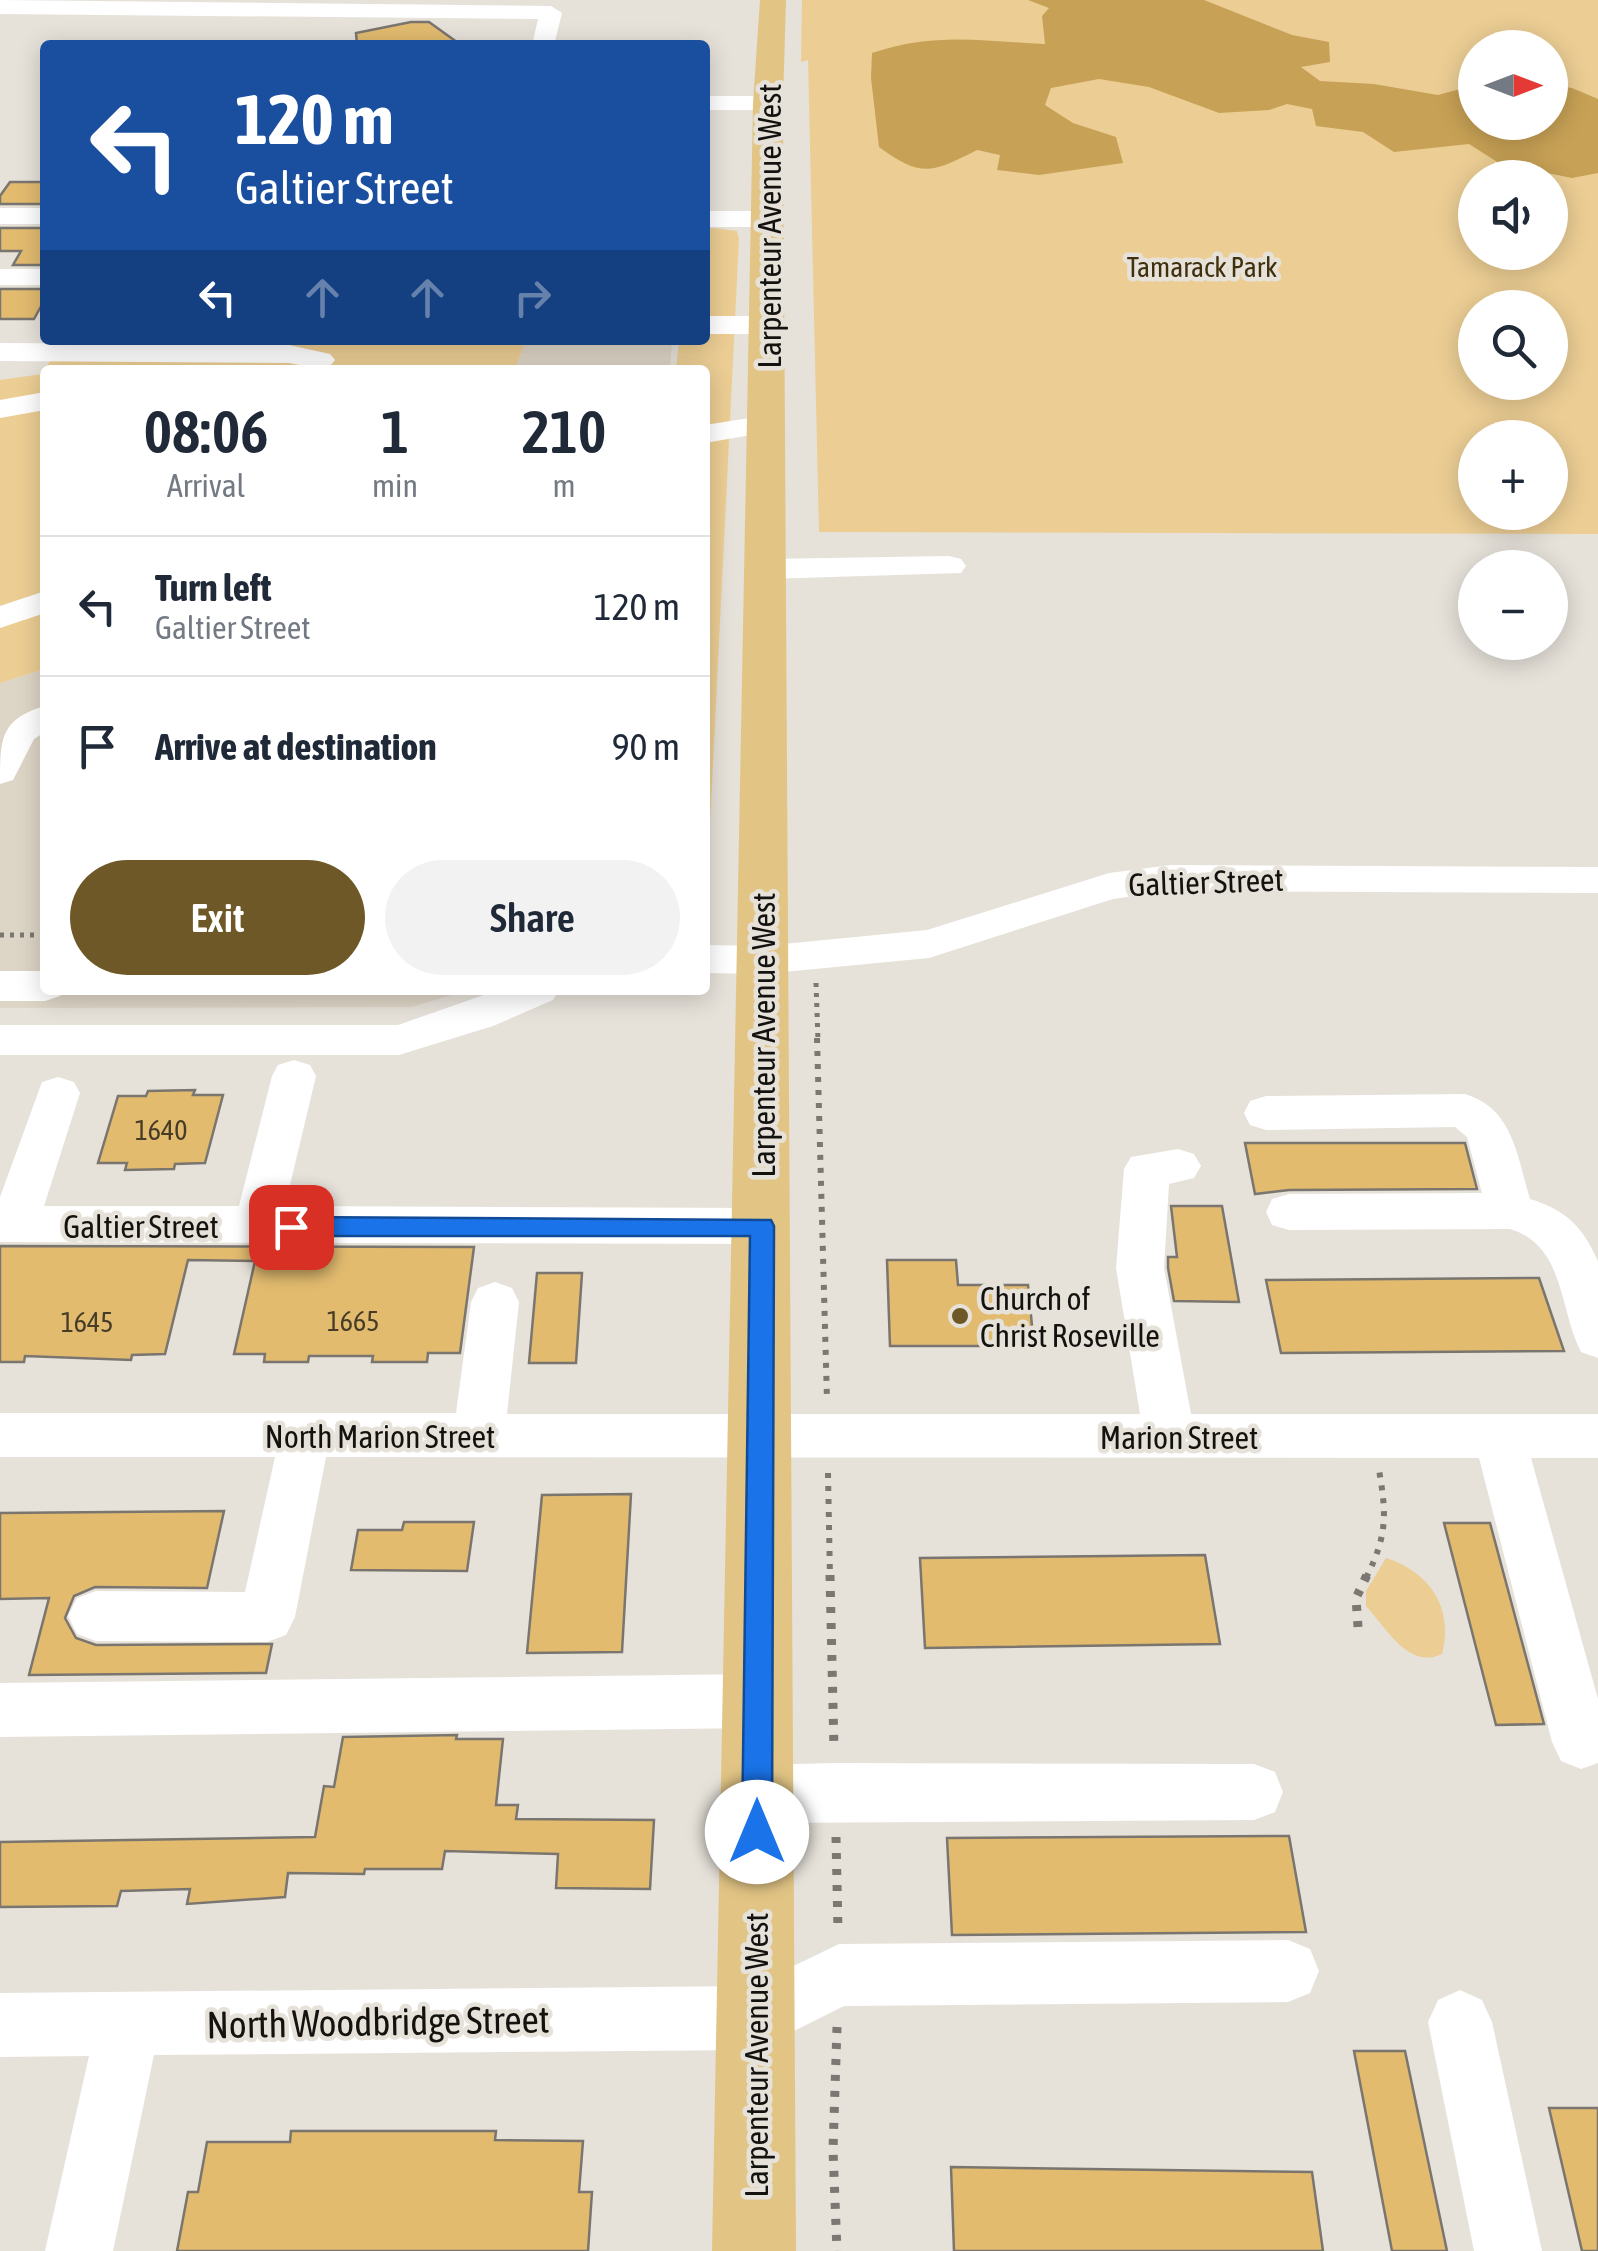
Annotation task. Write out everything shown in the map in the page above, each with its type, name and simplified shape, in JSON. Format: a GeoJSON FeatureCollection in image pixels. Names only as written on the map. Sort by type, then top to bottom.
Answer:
{"type":"FeatureCollection","features":[{"type":"Feature","properties":{"kind":"main road","name":"Larpenteur Avenue West"},"geometry":{"type":"LineString","coordinates":[[754,2251],[768,569],[768,103],[773,0]]}},
{"type":"Feature","properties":{"kind":"street"},"geometry":{"type":"LineString","coordinates":[[0,7],[178,4],[369,27],[374,5],[499,20],[551,13],[543,40]]}},
{"type":"Feature","properties":{"kind":"street"},"geometry":{"type":"LineString","coordinates":[[16,29],[32,7]]}},
{"type":"Feature","properties":{"kind":"street"},"geometry":{"type":"LineString","coordinates":[[710,103],[768,103]]}},
{"type":"Feature","properties":{"kind":"street"},"geometry":{"type":"LineString","coordinates":[[0,216],[40,216]]}},
{"type":"Feature","properties":{"kind":"street"},"geometry":{"type":"LineString","coordinates":[[710,219],[770,219]]}},
{"type":"Feature","properties":{"kind":"street"},"geometry":{"type":"LineString","coordinates":[[0,277],[40,277]]}},
{"type":"Feature","properties":{"kind":"street"},"geometry":{"type":"LineString","coordinates":[[710,324],[768,324]]}},
{"type":"Feature","properties":{"kind":"street"},"geometry":{"type":"LineString","coordinates":[[0,352],[289,354],[320,360]]}},
{"type":"Feature","properties":{"kind":"street"},"geometry":{"type":"LineString","coordinates":[[0,409],[40,402]]}},
{"type":"Feature","properties":{"kind":"street"},"geometry":{"type":"LineString","coordinates":[[710,433],[768,424]]}},
{"type":"Feature","properties":{"kind":"street"},"geometry":{"type":"LineString","coordinates":[[768,569],[949,566]]}},
{"type":"Feature","properties":{"kind":"street"},"geometry":{"type":"LineString","coordinates":[[0,618],[40,604]]}},
{"type":"Feature","properties":{"kind":"street"},"geometry":{"type":"LineString","coordinates":[[0,772],[19,732],[40,720]]}},
{"type":"Feature","properties":{"kind":"street","name":"Galtier Street"},"geometry":{"type":"LineString","coordinates":[[710,959],[763,960],[929,944],[1109,886],[1171,878],[1598,880]]}},
{"type":"Feature","properties":{"kind":"street"},"geometry":{"type":"LineString","coordinates":[[0,986],[40,986]]}},
{"type":"Feature","properties":{"kind":"street"},"geometry":{"type":"LineString","coordinates":[[0,1040],[398,1040],[481,999],[506,995]]}},
{"type":"Feature","properties":{"kind":"street"},"geometry":{"type":"LineString","coordinates":[[257,1226],[294,1076]]}},
{"type":"Feature","properties":{"kind":"street"},"geometry":{"type":"LineString","coordinates":[[7,1224],[58,1093]]}},
{"type":"Feature","properties":{"kind":"street"},"geometry":{"type":"LineString","coordinates":[[1266,1113],[1465,1110],[1487,1128],[1510,1211]]}},
{"type":"Feature","properties":{"kind":"street"},"geometry":{"type":"LineString","coordinates":[[1168,1436],[1140,1268],[1148,1169],[1178,1166]]}},
{"type":"Feature","properties":{"kind":"street"},"geometry":{"type":"LineString","coordinates":[[1289,1212],[1510,1211],[1554,1230],[1570,1253],[1598,1338]]}},
{"type":"Feature","properties":{"kind":"street","name":"Galtier Street"},"geometry":{"type":"LineString","coordinates":[[7,1224],[762,1226]]}},
{"type":"Feature","properties":{"kind":"street"},"geometry":{"type":"LineString","coordinates":[[480,1436],[496,1302]]}},
{"type":"Feature","properties":{"kind":"street","name":"North Marion Street"},"geometry":{"type":"LineString","coordinates":[[0,1435],[761,1437]]}},
{"type":"Feature","properties":{"kind":"street"},"geometry":{"type":"LineString","coordinates":[[96,1616],[268,1618],[306,1436]]}},
{"type":"Feature","properties":{"kind":"street"},"geometry":{"type":"LineString","coordinates":[[1499,1436],[1582,1742]]}},
{"type":"Feature","properties":{"kind":"street","name":"Marion Street"},"geometry":{"type":"LineString","coordinates":[[761,1437],[1598,1436]]}},
{"type":"Feature","properties":{"kind":"street"},"geometry":{"type":"LineString","coordinates":[[0,1710],[757,1701]]}},
{"type":"Feature","properties":{"kind":"street"},"geometry":{"type":"LineString","coordinates":[[758,1794],[1254,1792]]}},
{"type":"Feature","properties":{"kind":"street"},"geometry":{"type":"LineString","coordinates":[[756,2018],[838,1975],[1288,1971]]}},
{"type":"Feature","properties":{"kind":"street","name":"North Woodbridge Street"},"geometry":{"type":"LineString","coordinates":[[0,2025],[756,2018]]}},
{"type":"Feature","properties":{"kind":"street"},"geometry":{"type":"LineString","coordinates":[[1460,2022],[1508,2251]]}},
{"type":"Feature","properties":{"kind":"street"},"geometry":{"type":"LineString","coordinates":[[78,2251],[128,2026]]}},
{"type":"Feature","properties":{"kind":"path"},"geometry":{"type":"LineString","coordinates":[[0,935],[40,935]]}},
{"type":"Feature","properties":{"kind":"path"},"geometry":{"type":"LineString","coordinates":[[816,974],[827,1402]]}},
{"type":"Feature","properties":{"kind":"path"},"geometry":{"type":"LineString","coordinates":[[1358,1627],[1356,1598],[1380,1549],[1388,1514],[1378,1462]]}},
{"type":"Feature","properties":{"kind":"path"},"geometry":{"type":"LineString","coordinates":[[828,1470],[838,1975],[833,2150],[837,2251]]}},
{"type":"Feature","properties":{"kind":"shaded area"},"geometry":{"type":"Polygon","coordinates":[[[1028,0],[1204,0],[1292,35],[1329,42],[1330,62],[1301,67],[1320,81],[1374,84],[1438,95],[1458,90],[1458,140],[1568,140],[1568,87],[1572,88],[1598,99],[1598,173],[1568,177],[1568,160],[1494,160],[1469,144],[1394,152],[1363,132],[1316,126],[1312,109],[1287,104],[1269,110],[1219,113],[1149,87],[1099,79],[1051,88],[1045,105],[1073,123],[1116,137],[1123,163],[1039,175],[997,170],[1000,155],[977,150],[949,164],[927,169],[906,164],[879,147],[872,53],[937,40],[1045,44],[1042,16],[1049,8],[1028,0]]]}},
{"type":"Feature","properties":{"kind":"shaded area"},"geometry":{"type":"Polygon","coordinates":[[[524,345],[672,345],[670,365],[517,365],[524,345]]]}},
{"type":"Feature","properties":{"kind":"shaded area"},"geometry":{"type":"Polygon","coordinates":[[[40,671],[40,995],[452,995],[412,1007],[0,1008],[0,683],[40,671]]]}},
{"type":"Feature","properties":{"kind":"green space","name":"Tamarack Park"},"geometry":{"type":"Polygon","coordinates":[[[802,0],[1598,0],[1598,534],[819,532],[808,60],[801,62],[802,0]]]}},
{"type":"Feature","properties":{"kind":"green space"},"geometry":{"type":"Polygon","coordinates":[[[710,228],[737,231],[710,825],[710,365],[676,365],[678,345],[710,345],[710,228]]]}},
{"type":"Feature","properties":{"kind":"green space"},"geometry":{"type":"Polygon","coordinates":[[[60,345],[524,345],[517,365],[48,365],[60,345]]]}},
{"type":"Feature","properties":{"kind":"green space"},"geometry":{"type":"Polygon","coordinates":[[[40,374],[40,671],[0,683],[0,380],[40,374]]]}},
{"type":"Feature","properties":{"kind":"green space"},"geometry":{"type":"Polygon","coordinates":[[[1386,1558],[1415,1572],[1435,1594],[1444,1622],[1442,1654],[1430,1657],[1409,1652],[1366,1606],[1366,1591],[1386,1558]]]}},
{"type":"Feature","properties":{"kind":"building"},"geometry":{"type":"Polygon","coordinates":[[[429,22],[454,40],[357,40],[356,33],[429,22]]]}},
{"type":"Feature","properties":{"kind":"building"},"geometry":{"type":"Polygon","coordinates":[[[10,182],[40,182],[40,204],[0,204],[0,196],[10,182]]]}},
{"type":"Feature","properties":{"kind":"building"},"geometry":{"type":"Polygon","coordinates":[[[0,228],[40,228],[40,265],[13,265],[21,251],[0,251],[0,228]]]}},
{"type":"Feature","properties":{"kind":"building"},"geometry":{"type":"Polygon","coordinates":[[[0,289],[40,289],[40,308],[34,319],[0,319],[0,289]]]}},
{"type":"Feature","properties":{"kind":"building"},"geometry":{"type":"Polygon","coordinates":[[[195,1090],[193,1095],[223,1095],[205,1163],[175,1164],[174,1169],[125,1170],[127,1163],[98,1163],[118,1096],[195,1090]]]}},
{"type":"Feature","properties":{"kind":"building"},"geometry":{"type":"Polygon","coordinates":[[[1245,1143],[1465,1143],[1477,1189],[1289,1190],[1255,1194],[1245,1143]]]}},
{"type":"Feature","properties":{"kind":"building"},"geometry":{"type":"Polygon","coordinates":[[[1171,1206],[1222,1206],[1239,1302],[1174,1301],[1168,1268],[1168,1257],[1177,1257],[1171,1206]]]}},
{"type":"Feature","properties":{"kind":"building"},"geometry":{"type":"Polygon","coordinates":[[[0,1246],[474,1247],[460,1353],[428,1353],[427,1362],[372,1362],[373,1356],[309,1356],[308,1362],[264,1362],[265,1354],[234,1354],[255,1261],[188,1260],[165,1354],[132,1355],[131,1360],[25,1356],[24,1362],[0,1362],[0,1246]]]}},
{"type":"Feature","properties":{"kind":"building","name":"Church of Christ Roseville"},"geometry":{"type":"Polygon","coordinates":[[[887,1260],[956,1260],[958,1285],[1028,1285],[1034,1346],[890,1346],[887,1260]]]}},
{"type":"Feature","properties":{"kind":"building"},"geometry":{"type":"Polygon","coordinates":[[[537,1273],[582,1273],[576,1363],[529,1363],[537,1273]]]}},
{"type":"Feature","properties":{"kind":"building"},"geometry":{"type":"Polygon","coordinates":[[[1539,1278],[1564,1351],[1281,1353],[1266,1280],[1539,1278]]]}},
{"type":"Feature","properties":{"kind":"building"},"geometry":{"type":"Polygon","coordinates":[[[631,1494],[622,1652],[527,1653],[542,1495],[631,1494]]]}},
{"type":"Feature","properties":{"kind":"building"},"geometry":{"type":"Polygon","coordinates":[[[224,1511],[207,1588],[95,1587],[74,1596],[65,1618],[76,1638],[96,1645],[272,1644],[266,1673],[29,1675],[49,1598],[0,1599],[0,1513],[224,1511]]]}},
{"type":"Feature","properties":{"kind":"building"},"geometry":{"type":"Polygon","coordinates":[[[404,1522],[474,1522],[467,1571],[351,1570],[358,1530],[402,1530],[404,1522]]]}},
{"type":"Feature","properties":{"kind":"building"},"geometry":{"type":"Polygon","coordinates":[[[1444,1523],[1490,1523],[1544,1724],[1496,1725],[1444,1523]]]}},
{"type":"Feature","properties":{"kind":"building"},"geometry":{"type":"Polygon","coordinates":[[[1205,1555],[1220,1644],[925,1648],[920,1558],[1205,1555]]]}},
{"type":"Feature","properties":{"kind":"building"},"geometry":{"type":"Polygon","coordinates":[[[457,1735],[456,1739],[503,1739],[496,1805],[518,1805],[516,1819],[654,1820],[650,1889],[556,1888],[558,1854],[445,1851],[442,1869],[288,1873],[285,1897],[187,1904],[190,1889],[121,1891],[117,1906],[0,1907],[0,1842],[315,1837],[324,1786],[334,1787],[343,1737],[457,1735]]]}},
{"type":"Feature","properties":{"kind":"building"},"geometry":{"type":"Polygon","coordinates":[[[1289,1836],[1306,1932],[952,1935],[947,1838],[1289,1836]]]}},
{"type":"Feature","properties":{"kind":"building"},"geometry":{"type":"Polygon","coordinates":[[[1354,2051],[1405,2051],[1447,2251],[1392,2251],[1354,2051]]]}},
{"type":"Feature","properties":{"kind":"building"},"geometry":{"type":"Polygon","coordinates":[[[1549,2108],[1598,2108],[1598,2251],[1582,2251],[1549,2108]]]}},
{"type":"Feature","properties":{"kind":"building"},"geometry":{"type":"Polygon","coordinates":[[[291,2131],[496,2131],[495,2140],[583,2141],[579,2192],[592,2192],[588,2251],[177,2251],[188,2192],[198,2192],[207,2142],[290,2142],[291,2131]]]}},
{"type":"Feature","properties":{"kind":"building"},"geometry":{"type":"Polygon","coordinates":[[[951,2167],[1312,2172],[1323,2251],[954,2251],[951,2167]]]}},
{"type":"Feature","properties":{"kind":"place","name":"Church of Christ Roseville"},"geometry":{"type":"Point","coordinates":[960,1316]}},
{"type":"Feature","properties":{"kind":"route"},"geometry":{"type":"LineString","coordinates":[[291,1227],[762,1226],[757,1832]]}}]}
